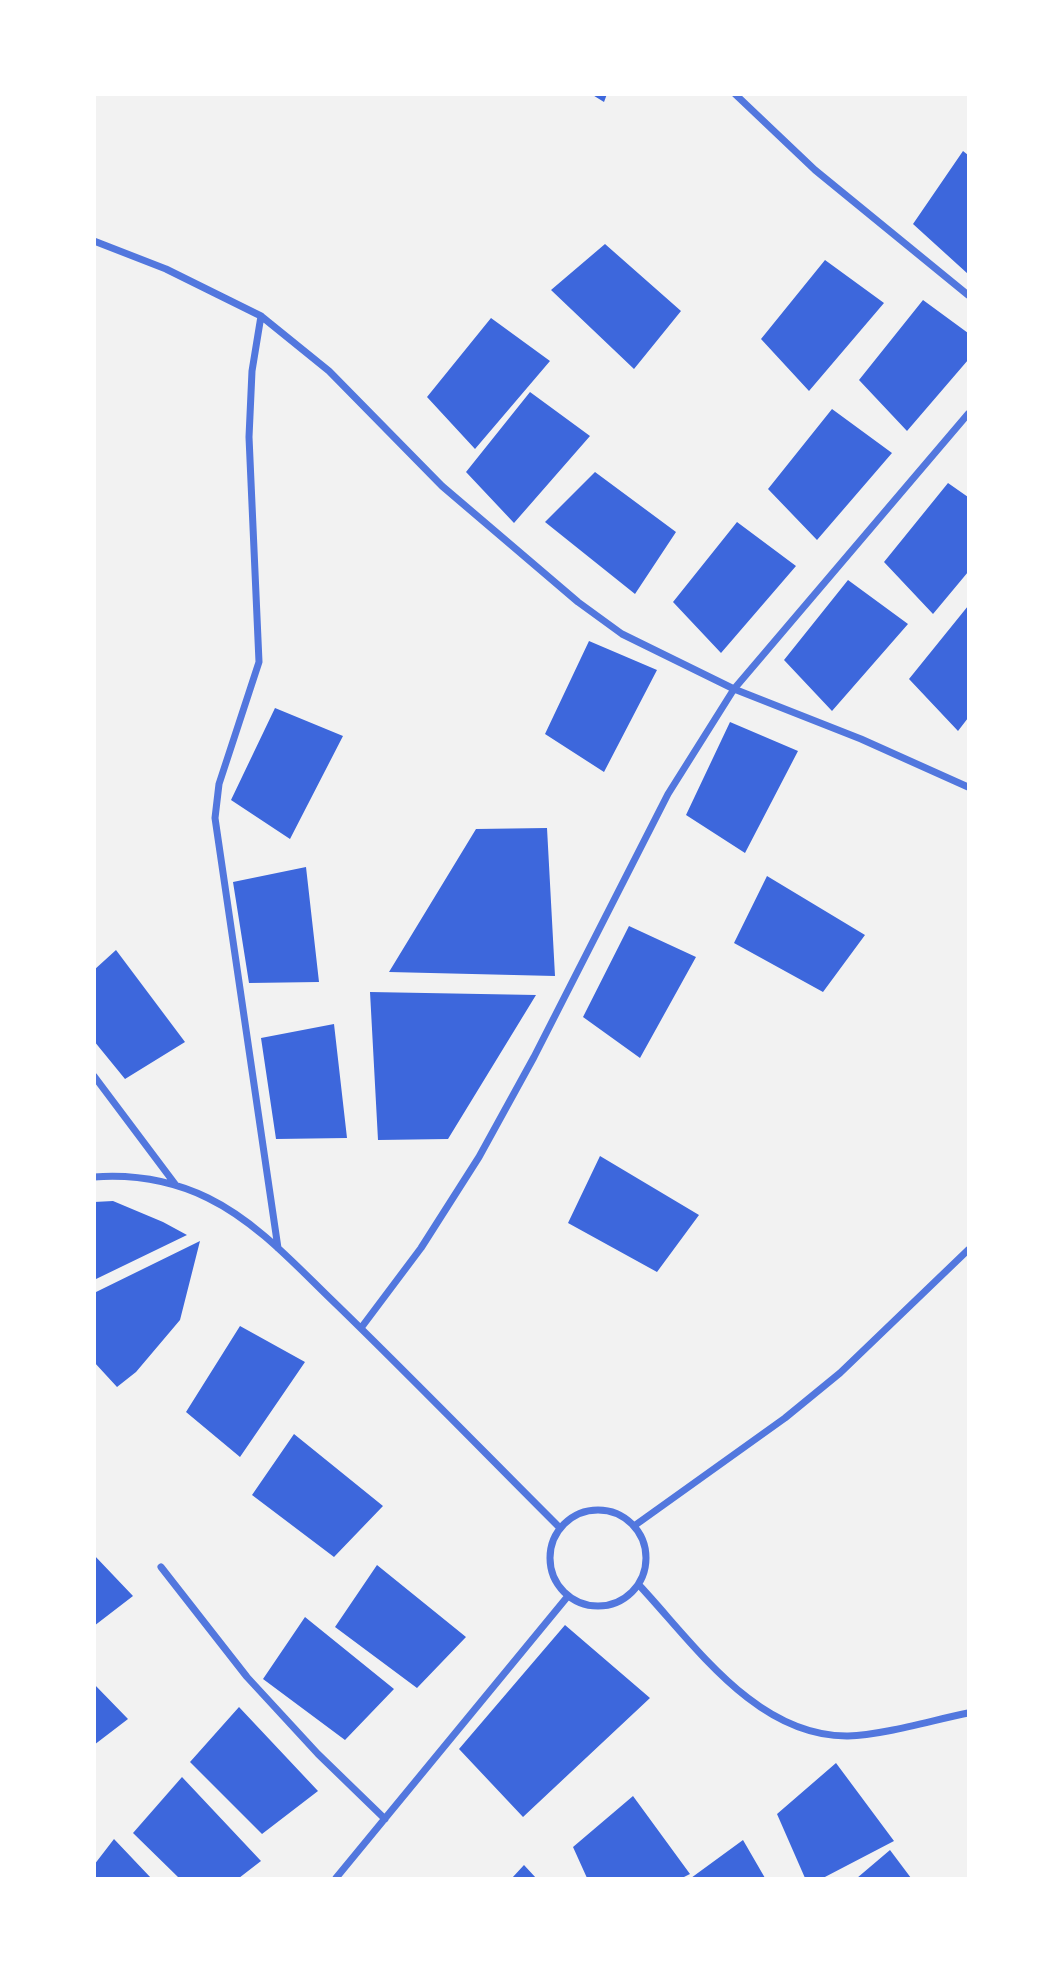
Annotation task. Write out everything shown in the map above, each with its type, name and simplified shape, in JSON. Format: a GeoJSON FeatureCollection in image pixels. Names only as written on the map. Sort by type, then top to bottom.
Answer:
{"type":"FeatureCollection","features":[{"type":"Feature","properties":{"kind":"street"},"geometry":{"type":"LineString","coordinates":[[735,94],[815,170],[968,295]]}},
{"type":"Feature","properties":{"kind":"street"},"geometry":{"type":"LineString","coordinates":[[94,241],[166,269],[261,316],[328,371],[442,486],[578,602],[622,634],[734,689],[861,739],[968,787]]}},
{"type":"Feature","properties":{"kind":"street"},"geometry":{"type":"LineString","coordinates":[[261,316],[253,360],[249,437],[259,662],[219,784],[215,818],[278,1248]]}},
{"type":"Feature","properties":{"kind":"street"},"geometry":{"type":"LineString","coordinates":[[361,1328],[421,1248],[479,1157],[534,1057],[668,794],[734,689],[968,414]]}},
{"type":"Feature","properties":{"kind":"street"},"geometry":{"type":"LineString","coordinates":[[94,1076],[176,1184]]}},
{"type":"Feature","properties":{"kind":"street"},"geometry":{"type":"LineString","coordinates":[[94,1177],[154,1178],[176,1184],[218,1204],[278,1248],[560,1528]]}},
{"type":"Feature","properties":{"kind":"street"},"geometry":{"type":"LineString","coordinates":[[634,1526],[785,1418],[840,1373],[968,1250]]}},
{"type":"Feature","properties":{"kind":"street"},"geometry":{"type":"LineString","coordinates":[[592,1510],[622,1516],[634,1526],[642,1539],[646,1555],[645,1570],[639,1584],[628,1596],[614,1604],[598,1607],[582,1604],[568,1596],[557,1584],[551,1569],[550,1553],[560,1528],[576,1515],[592,1510]]}},
{"type":"Feature","properties":{"kind":"street"},"geometry":{"type":"LineString","coordinates":[[162,1567],[247,1677],[318,1754],[385,1819]]}},
{"type":"Feature","properties":{"kind":"street"},"geometry":{"type":"LineString","coordinates":[[639,1584],[746,1696],[768,1713],[795,1727],[819,1734],[851,1736],[968,1713]]}},
{"type":"Feature","properties":{"kind":"street"},"geometry":{"type":"LineString","coordinates":[[336,1878],[568,1596]]}},
{"type":"Feature","properties":{"kind":"building"},"geometry":{"type":"Polygon","coordinates":[[[591,94],[607,94],[604,102],[591,94]]]}},
{"type":"Feature","properties":{"kind":"building"},"geometry":{"type":"Polygon","coordinates":[[[963,151],[968,155],[968,274],[913,224],[963,151]]]}},
{"type":"Feature","properties":{"kind":"building"},"geometry":{"type":"Polygon","coordinates":[[[605,244],[681,311],[634,369],[551,290],[605,244]]]}},
{"type":"Feature","properties":{"kind":"building"},"geometry":{"type":"Polygon","coordinates":[[[825,260],[884,303],[809,391],[761,339],[825,260]]]}},
{"type":"Feature","properties":{"kind":"building"},"geometry":{"type":"Polygon","coordinates":[[[923,300],[968,333],[968,360],[907,431],[859,380],[923,300]]]}},
{"type":"Feature","properties":{"kind":"building"},"geometry":{"type":"Polygon","coordinates":[[[491,318],[550,361],[475,449],[427,397],[491,318]]]}},
{"type":"Feature","properties":{"kind":"building"},"geometry":{"type":"Polygon","coordinates":[[[530,392],[590,436],[514,523],[466,472],[530,392]]]}},
{"type":"Feature","properties":{"kind":"building"},"geometry":{"type":"Polygon","coordinates":[[[832,409],[892,453],[817,540],[768,489],[832,409]]]}},
{"type":"Feature","properties":{"kind":"building"},"geometry":{"type":"Polygon","coordinates":[[[595,472],[676,532],[635,594],[545,522],[595,472]]]}},
{"type":"Feature","properties":{"kind":"building"},"geometry":{"type":"Polygon","coordinates":[[[948,483],[968,497],[968,572],[933,614],[884,562],[948,483]]]}},
{"type":"Feature","properties":{"kind":"building"},"geometry":{"type":"Polygon","coordinates":[[[737,522],[796,566],[721,653],[673,602],[737,522]]]}},
{"type":"Feature","properties":{"kind":"building"},"geometry":{"type":"Polygon","coordinates":[[[848,580],[908,624],[832,711],[784,660],[848,580]]]}},
{"type":"Feature","properties":{"kind":"building"},"geometry":{"type":"Polygon","coordinates":[[[968,606],[968,718],[958,731],[909,679],[968,606]]]}},
{"type":"Feature","properties":{"kind":"building"},"geometry":{"type":"Polygon","coordinates":[[[589,641],[657,670],[604,772],[545,734],[589,641]]]}},
{"type":"Feature","properties":{"kind":"building"},"geometry":{"type":"Polygon","coordinates":[[[275,708],[343,736],[290,839],[231,800],[275,708]]]}},
{"type":"Feature","properties":{"kind":"building"},"geometry":{"type":"Polygon","coordinates":[[[730,722],[798,751],[745,853],[686,815],[730,722]]]}},
{"type":"Feature","properties":{"kind":"building"},"geometry":{"type":"Polygon","coordinates":[[[547,828],[555,976],[389,972],[476,829],[547,828]]]}},
{"type":"Feature","properties":{"kind":"building"},"geometry":{"type":"Polygon","coordinates":[[[306,867],[319,982],[249,983],[233,882],[306,867]]]}},
{"type":"Feature","properties":{"kind":"building"},"geometry":{"type":"Polygon","coordinates":[[[767,876],[865,935],[823,992],[734,943],[767,876]]]}},
{"type":"Feature","properties":{"kind":"building"},"geometry":{"type":"Polygon","coordinates":[[[629,926],[696,957],[640,1058],[583,1017],[629,926]]]}},
{"type":"Feature","properties":{"kind":"building"},"geometry":{"type":"Polygon","coordinates":[[[116,950],[185,1042],[125,1079],[94,1041],[94,970],[116,950]]]}},
{"type":"Feature","properties":{"kind":"building"},"geometry":{"type":"Polygon","coordinates":[[[370,992],[536,995],[448,1139],[378,1140],[370,992]]]}},
{"type":"Feature","properties":{"kind":"building"},"geometry":{"type":"Polygon","coordinates":[[[334,1024],[347,1138],[276,1139],[261,1038],[334,1024]]]}},
{"type":"Feature","properties":{"kind":"building"},"geometry":{"type":"Polygon","coordinates":[[[600,1156],[699,1215],[657,1272],[568,1223],[600,1156]]]}},
{"type":"Feature","properties":{"kind":"building"},"geometry":{"type":"Polygon","coordinates":[[[113,1201],[187,1235],[94,1280],[94,1202],[113,1201]]]}},
{"type":"Feature","properties":{"kind":"building"},"geometry":{"type":"Polygon","coordinates":[[[200,1241],[180,1320],[136,1372],[117,1387],[94,1362],[94,1293],[200,1241]]]}},
{"type":"Feature","properties":{"kind":"building"},"geometry":{"type":"Polygon","coordinates":[[[240,1326],[305,1362],[240,1457],[186,1412],[240,1326]]]}},
{"type":"Feature","properties":{"kind":"building"},"geometry":{"type":"Polygon","coordinates":[[[294,1434],[383,1506],[334,1557],[252,1495],[294,1434]]]}},
{"type":"Feature","properties":{"kind":"building"},"geometry":{"type":"Polygon","coordinates":[[[94,1555],[133,1596],[94,1626],[94,1555]]]}},
{"type":"Feature","properties":{"kind":"building"},"geometry":{"type":"Polygon","coordinates":[[[377,1565],[466,1637],[417,1688],[335,1627],[377,1565]]]}},
{"type":"Feature","properties":{"kind":"building"},"geometry":{"type":"Polygon","coordinates":[[[305,1617],[394,1689],[345,1740],[263,1679],[305,1617]]]}},
{"type":"Feature","properties":{"kind":"building"},"geometry":{"type":"Polygon","coordinates":[[[565,1625],[650,1698],[523,1817],[459,1749],[565,1625]]]}},
{"type":"Feature","properties":{"kind":"building"},"geometry":{"type":"Polygon","coordinates":[[[94,1684],[128,1719],[94,1745],[94,1684]]]}},
{"type":"Feature","properties":{"kind":"building"},"geometry":{"type":"Polygon","coordinates":[[[239,1707],[318,1791],[262,1834],[190,1762],[239,1707]]]}},
{"type":"Feature","properties":{"kind":"building"},"geometry":{"type":"Polygon","coordinates":[[[836,1763],[894,1841],[823,1878],[805,1878],[777,1814],[836,1763]]]}},
{"type":"Feature","properties":{"kind":"building"},"geometry":{"type":"Polygon","coordinates":[[[182,1777],[261,1861],[239,1878],[179,1878],[133,1833],[182,1777]]]}},
{"type":"Feature","properties":{"kind":"building"},"geometry":{"type":"Polygon","coordinates":[[[633,1796],[690,1874],[682,1878],[587,1878],[573,1847],[633,1796]]]}},
{"type":"Feature","properties":{"kind":"building"},"geometry":{"type":"Polygon","coordinates":[[[114,1839],[151,1878],[94,1878],[94,1865],[114,1839]]]}},
{"type":"Feature","properties":{"kind":"building"},"geometry":{"type":"Polygon","coordinates":[[[743,1840],[765,1878],[691,1878],[743,1840]]]}},
{"type":"Feature","properties":{"kind":"building"},"geometry":{"type":"Polygon","coordinates":[[[890,1850],[911,1878],[857,1878],[890,1850]]]}},
{"type":"Feature","properties":{"kind":"building"},"geometry":{"type":"Polygon","coordinates":[[[524,1865],[536,1878],[512,1878],[524,1865]]]}}]}
